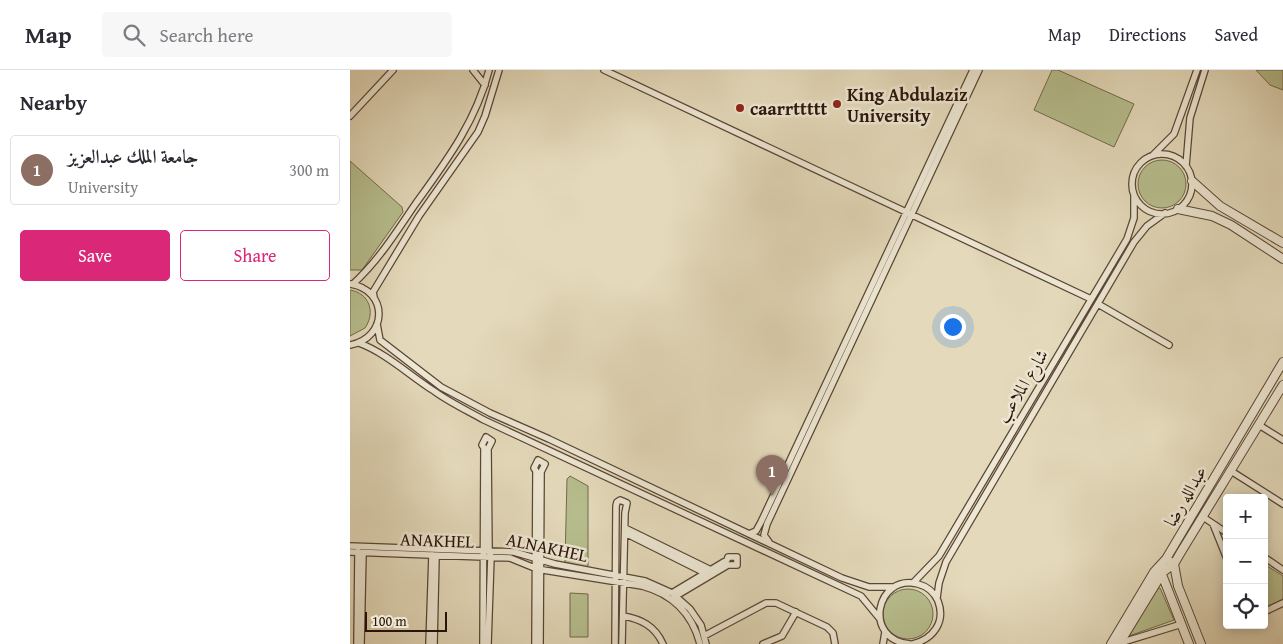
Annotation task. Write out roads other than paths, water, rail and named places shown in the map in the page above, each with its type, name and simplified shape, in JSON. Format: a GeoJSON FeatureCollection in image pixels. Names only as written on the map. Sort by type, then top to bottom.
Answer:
{"type":"FeatureCollection","features":[{"type":"Feature","properties":{"kind":"street"},"geometry":{"type":"LineString","coordinates":[[350,116],[393,70]]}},
{"type":"Feature","properties":{"kind":"street"},"geometry":{"type":"LineString","coordinates":[[473,70],[486,85]]}},
{"type":"Feature","properties":{"kind":"street"},"geometry":{"type":"LineString","coordinates":[[374,297],[368,291],[351,284],[373,265],[456,148],[474,116],[486,85],[489,70]]}},
{"type":"Feature","properties":{"kind":"street"},"geometry":{"type":"LineString","coordinates":[[359,343],[396,364],[435,393],[484,420],[861,596],[880,619],[885,632],[893,639],[912,644],[931,636],[937,628],[940,613],[937,598],[930,590],[912,583],[894,587],[869,587],[842,578],[490,413],[441,387],[380,340],[379,310],[373,292],[419,216],[478,132],[499,70]]}},
{"type":"Feature","properties":{"kind":"street"},"geometry":{"type":"LineString","coordinates":[[604,70],[1091,299]]}},
{"type":"Feature","properties":{"kind":"street"},"geometry":{"type":"LineString","coordinates":[[770,544],[764,535],[767,524],[910,213],[973,70]]}},
{"type":"Feature","properties":{"kind":"street"},"geometry":{"type":"LineString","coordinates":[[749,534],[756,531],[761,522],[980,70]]}},
{"type":"Feature","properties":{"kind":"street"},"geometry":{"type":"LineString","coordinates":[[1192,181],[1189,197],[1178,209],[1165,214],[1146,209],[1134,195],[1132,185],[1137,166],[1153,155],[1174,134],[1197,70]]}},
{"type":"Feature","properties":{"kind":"street"},"geometry":{"type":"LineString","coordinates":[[1206,70],[1190,118],[1186,166],[1192,181],[1220,206],[1283,243]]}},
{"type":"Feature","properties":{"kind":"street"},"geometry":{"type":"LineString","coordinates":[[1153,155],[1171,155],[1186,166]]}},
{"type":"Feature","properties":{"kind":"street","name":"شارع الملاعب"},"geometry":{"type":"LineString","coordinates":[[912,583],[939,556],[1127,239],[1134,218],[1134,195]]}},
{"type":"Feature","properties":{"kind":"street"},"geometry":{"type":"LineString","coordinates":[[1178,209],[1212,216],[1231,225],[1283,259]]}},
{"type":"Feature","properties":{"kind":"street","name":"شارع الملاعب"},"geometry":{"type":"LineString","coordinates":[[937,598],[939,583],[946,562],[1134,242],[1148,226],[1165,214]]}},
{"type":"Feature","properties":{"kind":"street"},"geometry":{"type":"LineString","coordinates":[[1098,304],[1169,345]]}},
{"type":"Feature","properties":{"kind":"street"},"geometry":{"type":"LineString","coordinates":[[350,345],[359,343],[370,336],[378,324]]}},
{"type":"Feature","properties":{"kind":"street","name":"عبدالله رضا"},"geometry":{"type":"LineString","coordinates":[[1111,644],[1154,572],[1166,559],[1283,362]]}},
{"type":"Feature","properties":{"kind":"street","name":"عبدالله رضا"},"geometry":{"type":"LineString","coordinates":[[1120,644],[1163,572],[1174,564],[1283,385]]}},
{"type":"Feature","properties":{"kind":"street"},"geometry":{"type":"LineString","coordinates":[[1259,425],[1283,440]]}},
{"type":"Feature","properties":{"kind":"street"},"geometry":{"type":"LineString","coordinates":[[483,644],[486,554],[488,449],[492,441],[486,437],[482,445],[484,448],[486,554],[488,644]]}},
{"type":"Feature","properties":{"kind":"street"},"geometry":{"type":"LineString","coordinates":[[539,560],[541,472],[545,464],[538,460],[534,468],[536,471],[539,560],[540,569],[540,644]]}},
{"type":"Feature","properties":{"kind":"street"},"geometry":{"type":"LineString","coordinates":[[1232,471],[1283,504]]}},
{"type":"Feature","properties":{"kind":"street"},"geometry":{"type":"LineString","coordinates":[[615,644],[616,506],[620,500],[627,503],[622,644]]}},
{"type":"Feature","properties":{"kind":"street"},"geometry":{"type":"LineString","coordinates":[[1203,517],[1223,530]]}},
{"type":"Feature","properties":{"kind":"street"},"geometry":{"type":"LineString","coordinates":[[1213,524],[1223,549]]}},
{"type":"Feature","properties":{"kind":"street"},"geometry":{"type":"LineString","coordinates":[[625,530],[708,571]]}},
{"type":"Feature","properties":{"kind":"street","name":"ALNAKHEL"},"geometry":{"type":"LineString","coordinates":[[350,546],[486,554],[514,552],[616,580],[659,586],[674,594],[690,609],[701,625],[706,644]]}},
{"type":"Feature","properties":{"kind":"street","name":"ANAKHEL"},"geometry":{"type":"LineString","coordinates":[[350,552],[434,556],[486,554],[510,558],[540,569],[616,580]]}},
{"type":"Feature","properties":{"kind":"street"},"geometry":{"type":"LineString","coordinates":[[357,644],[357,601],[361,552]]}},
{"type":"Feature","properties":{"kind":"street"},"geometry":{"type":"LineString","coordinates":[[361,552],[361,644]]}},
{"type":"Feature","properties":{"kind":"street"},"geometry":{"type":"LineString","coordinates":[[429,644],[434,556]]}},
{"type":"Feature","properties":{"kind":"street"},"geometry":{"type":"LineString","coordinates":[[434,556],[434,644]]}},
{"type":"Feature","properties":{"kind":"street"},"geometry":{"type":"LineString","coordinates":[[728,557],[737,557],[737,565],[728,566],[674,594],[728,557]]}},
{"type":"Feature","properties":{"kind":"street"},"geometry":{"type":"LineString","coordinates":[[1166,559],[1174,564],[1178,586],[1201,644]]}},
{"type":"Feature","properties":{"kind":"street"},"geometry":{"type":"LineString","coordinates":[[1268,560],[1283,570]]}},
{"type":"Feature","properties":{"kind":"street"},"geometry":{"type":"LineString","coordinates":[[535,644],[540,569]]}},
{"type":"Feature","properties":{"kind":"street"},"geometry":{"type":"LineString","coordinates":[[1154,572],[1163,572],[1189,644]]}},
{"type":"Feature","properties":{"kind":"street"},"geometry":{"type":"LineString","coordinates":[[624,581],[658,590],[674,600],[696,628],[700,644]]}},
{"type":"Feature","properties":{"kind":"street"},"geometry":{"type":"LineString","coordinates":[[880,619],[882,601],[894,587]]}},
{"type":"Feature","properties":{"kind":"street"},"geometry":{"type":"LineString","coordinates":[[350,600],[357,601]]}},
{"type":"Feature","properties":{"kind":"street"},"geometry":{"type":"LineString","coordinates":[[704,636],[766,603],[776,603],[827,627],[833,633],[835,644]]}},
{"type":"Feature","properties":{"kind":"street"},"geometry":{"type":"LineString","coordinates":[[1268,610],[1283,603]]}},
{"type":"Feature","properties":{"kind":"street"},"geometry":{"type":"LineString","coordinates":[[777,644],[796,612]]}},
{"type":"Feature","properties":{"kind":"street"},"geometry":{"type":"LineString","coordinates":[[623,616],[638,619],[651,627],[663,644]]}},
{"type":"Feature","properties":{"kind":"street"},"geometry":{"type":"LineString","coordinates":[[1120,644],[1182,624]]}},
{"type":"Feature","properties":{"kind":"street"},"geometry":{"type":"LineString","coordinates":[[883,644],[885,632]]}},
{"type":"Feature","properties":{"kind":"street"},"geometry":{"type":"LineString","coordinates":[[762,644],[782,636]]}},
{"type":"Feature","properties":{"kind":"place","name":"King Abdulaziz University"},"geometry":{"type":"Point","coordinates":[837,104]}},
{"type":"Feature","properties":{"kind":"place","name":"caarrttttt"},"geometry":{"type":"Point","coordinates":[740,108]}},
{"type":"Feature","properties":{"kind":"place","name":"جامعة الملك عبدالعزيز"},"geometry":{"type":"Point","coordinates":[772,496]}}]}
